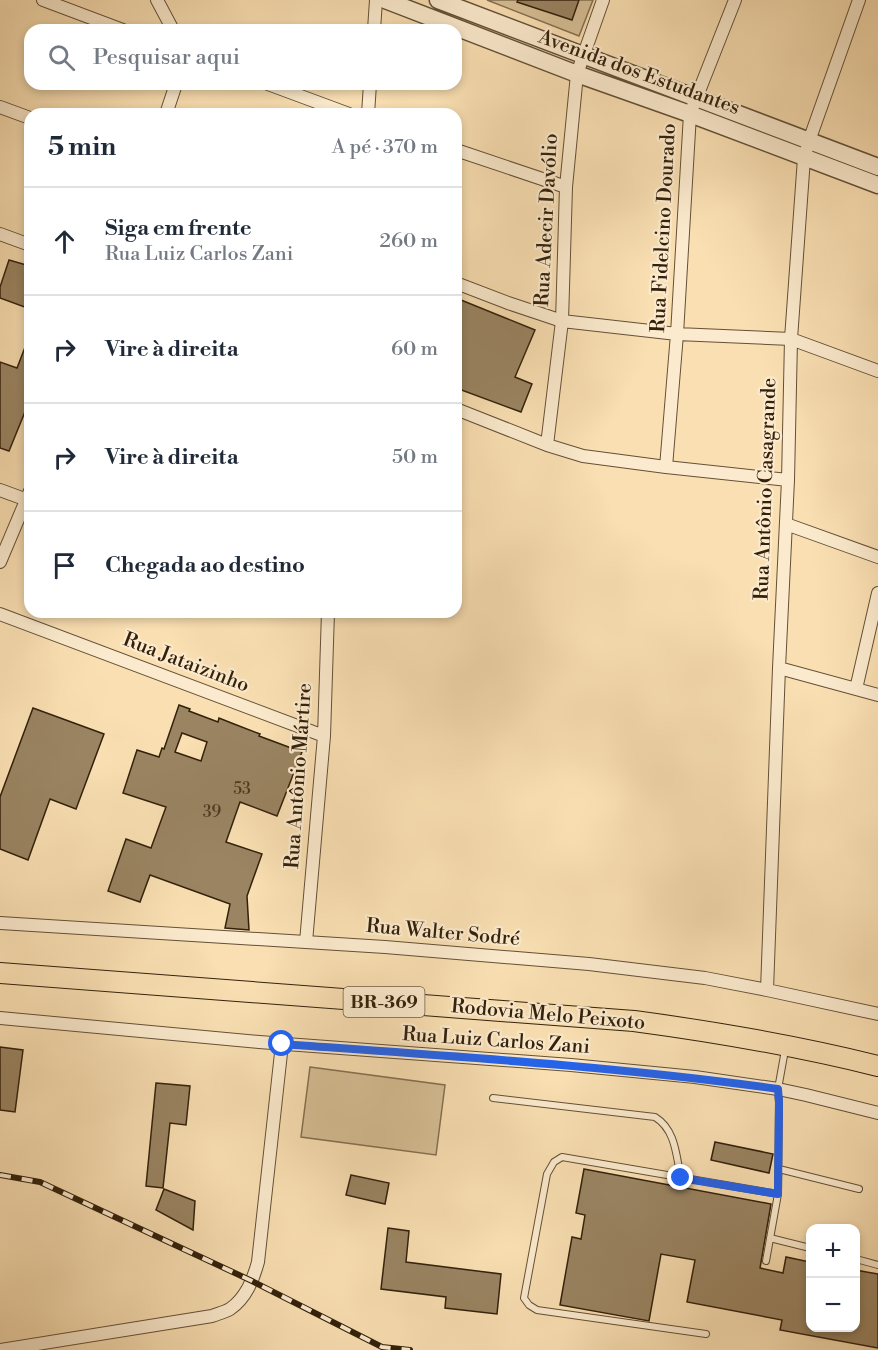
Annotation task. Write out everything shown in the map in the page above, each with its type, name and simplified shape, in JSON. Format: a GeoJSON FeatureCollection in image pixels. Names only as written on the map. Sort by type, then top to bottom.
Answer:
{"type":"FeatureCollection","features":[{"type":"Feature","properties":{"kind":"main road","name":"Rodovia Melo Peixoto"},"geometry":{"type":"LineString","coordinates":[[0,973],[634,1021],[702,1030],[878,1066]]}},
{"type":"Feature","properties":{"kind":"street"},"geometry":{"type":"LineString","coordinates":[[43,0],[107,24]]}},
{"type":"Feature","properties":{"kind":"street"},"geometry":{"type":"LineString","coordinates":[[157,0],[170,24]]}},
{"type":"Feature","properties":{"kind":"street"},"geometry":{"type":"LineString","coordinates":[[374,24],[376,0]]}},
{"type":"Feature","properties":{"kind":"street","name":"Avenida dos Estudantes"},"geometry":{"type":"LineString","coordinates":[[386,0],[448,24]]}},
{"type":"Feature","properties":{"kind":"street","name":"Avenida dos Estudantes"},"geometry":{"type":"LineString","coordinates":[[438,0],[878,167]]}},
{"type":"Feature","properties":{"kind":"street","name":"Rua Adecir Davólio"},"geometry":{"type":"LineString","coordinates":[[547,445],[562,321],[566,188],[577,74],[603,0]]}},
{"type":"Feature","properties":{"kind":"street","name":"Rua Fidelcino Dourado"},"geometry":{"type":"LineString","coordinates":[[666,467],[677,334],[690,114],[735,0]]}},
{"type":"Feature","properties":{"kind":"street","name":"Rua Antônio Casagrande"},"geometry":{"type":"LineString","coordinates":[[767,990],[788,480],[791,339],[804,158],[859,0]]}},
{"type":"Feature","properties":{"kind":"street"},"geometry":{"type":"LineString","coordinates":[[464,30],[471,12]]}},
{"type":"Feature","properties":{"kind":"street","name":"Avenida dos Estudantes"},"geometry":{"type":"LineString","coordinates":[[464,30],[878,185]]}},
{"type":"Feature","properties":{"kind":"street"},"geometry":{"type":"LineString","coordinates":[[168,108],[174,90]]}},
{"type":"Feature","properties":{"kind":"street"},"geometry":{"type":"LineString","coordinates":[[284,90],[333,108]]}},
{"type":"Feature","properties":{"kind":"street"},"geometry":{"type":"LineString","coordinates":[[368,108],[370,90]]}},
{"type":"Feature","properties":{"kind":"street"},"geometry":{"type":"LineString","coordinates":[[0,107],[24,116]]}},
{"type":"Feature","properties":{"kind":"street"},"geometry":{"type":"LineString","coordinates":[[462,152],[566,188]]}},
{"type":"Feature","properties":{"kind":"street"},"geometry":{"type":"LineString","coordinates":[[0,234],[24,243]]}},
{"type":"Feature","properties":{"kind":"street"},"geometry":{"type":"LineString","coordinates":[[462,285],[562,321],[677,334],[791,339],[878,371]]}},
{"type":"Feature","properties":{"kind":"street"},"geometry":{"type":"LineString","coordinates":[[462,411],[547,445],[583,456],[788,480]]}},
{"type":"Feature","properties":{"kind":"street"},"geometry":{"type":"LineString","coordinates":[[0,490],[24,496]]}},
{"type":"Feature","properties":{"kind":"street"},"geometry":{"type":"LineString","coordinates":[[0,562],[24,508]]}},
{"type":"Feature","properties":{"kind":"street"},"geometry":{"type":"LineString","coordinates":[[786,524],[878,557]]}},
{"type":"Feature","properties":{"kind":"street"},"geometry":{"type":"LineString","coordinates":[[856,688],[878,593]]}},
{"type":"Feature","properties":{"kind":"street","name":"Rua Jataizinho"},"geometry":{"type":"LineString","coordinates":[[0,614],[324,736]]}},
{"type":"Feature","properties":{"kind":"street","name":"Rua Antônio Mártire"},"geometry":{"type":"LineString","coordinates":[[306,942],[324,736],[326,618]]}},
{"type":"Feature","properties":{"kind":"street"},"geometry":{"type":"LineString","coordinates":[[779,668],[878,694]]}},
{"type":"Feature","properties":{"kind":"street","name":"Rua Walter Sodré"},"geometry":{"type":"LineString","coordinates":[[0,922],[306,942],[589,964],[705,978],[878,1014]]}},
{"type":"Feature","properties":{"kind":"street","name":"Rua Luiz Carlos Zani"},"geometry":{"type":"LineString","coordinates":[[0,1018],[282,1044],[571,1065],[695,1077],[778,1089],[878,1113]]}},
{"type":"Feature","properties":{"kind":"street"},"geometry":{"type":"LineString","coordinates":[[0,1350],[212,1316],[230,1309],[244,1295],[252,1281],[258,1262],[282,1044]]}},
{"type":"Feature","properties":{"kind":"lane"},"geometry":{"type":"LineString","coordinates":[[766,1261],[778,1194],[778,1089],[786,1046]]}},
{"type":"Feature","properties":{"kind":"lane"},"geometry":{"type":"LineString","coordinates":[[493,1098],[655,1117],[663,1122],[671,1133],[681,1178]]}},
{"type":"Feature","properties":{"kind":"lane"},"geometry":{"type":"LineString","coordinates":[[706,1334],[537,1310],[529,1305],[524,1298],[547,1174],[554,1162],[562,1157],[778,1194]]}},
{"type":"Feature","properties":{"kind":"lane"},"geometry":{"type":"LineString","coordinates":[[779,1169],[859,1189]]}},
{"type":"Feature","properties":{"kind":"lane"},"geometry":{"type":"LineString","coordinates":[[770,1238],[806,1247]]}},
{"type":"Feature","properties":{"kind":"lane"},"geometry":{"type":"LineString","coordinates":[[860,1260],[878,1265]]}},
{"type":"Feature","properties":{"kind":"shaded area"},"geometry":{"type":"Polygon","coordinates":[[[487,0],[593,0],[579,36],[487,0]]]}},
{"type":"Feature","properties":{"kind":"shaded area"},"geometry":{"type":"Polygon","coordinates":[[[310,1067],[445,1085],[436,1155],[301,1137],[310,1067]]]}},
{"type":"Feature","properties":{"kind":"building"},"geometry":{"type":"Polygon","coordinates":[[[518,0],[579,0],[572,20],[517,2],[518,0]]]}},
{"type":"Feature","properties":{"kind":"building"},"geometry":{"type":"Polygon","coordinates":[[[9,260],[24,264],[24,307],[0,298],[0,287],[9,260]]]}},
{"type":"Feature","properties":{"kind":"building"},"geometry":{"type":"Polygon","coordinates":[[[462,300],[535,330],[515,377],[532,384],[521,412],[462,390],[462,300]]]}},
{"type":"Feature","properties":{"kind":"building"},"geometry":{"type":"Polygon","coordinates":[[[24,350],[24,414],[9,451],[0,448],[0,362],[17,368],[24,350]]]}},
{"type":"Feature","properties":{"kind":"building"},"geometry":{"type":"Polygon","coordinates":[[[179,705],[218,722],[219,718],[302,752],[277,816],[240,802],[226,842],[262,854],[247,896],[249,930],[225,928],[230,904],[150,875],[140,902],[108,891],[126,839],[151,848],[166,807],[123,793],[137,750],[159,757],[162,748],[164,749],[179,705]],[[182,733],[175,752],[201,761],[207,742],[182,733]]]}},
{"type":"Feature","properties":{"kind":"building"},"geometry":{"type":"Polygon","coordinates":[[[33,708],[104,734],[76,809],[50,799],[28,860],[0,849],[0,797],[33,708]]]}},
{"type":"Feature","properties":{"kind":"building"},"geometry":{"type":"Polygon","coordinates":[[[0,1047],[23,1050],[15,1112],[0,1110],[0,1047]]]}},
{"type":"Feature","properties":{"kind":"building"},"geometry":{"type":"Polygon","coordinates":[[[156,1083],[190,1086],[186,1125],[170,1123],[163,1188],[146,1186],[156,1083]]]}},
{"type":"Feature","properties":{"kind":"building"},"geometry":{"type":"Polygon","coordinates":[[[715,1142],[773,1154],[769,1173],[711,1160],[715,1142]]]}},
{"type":"Feature","properties":{"kind":"building"},"geometry":{"type":"Polygon","coordinates":[[[584,1169],[771,1204],[760,1268],[783,1273],[786,1257],[806,1261],[806,1332],[860,1332],[860,1271],[878,1274],[878,1348],[780,1330],[782,1320],[687,1302],[695,1260],[661,1254],[649,1321],[560,1305],[572,1237],[581,1239],[585,1215],[576,1213],[584,1169]]]}},
{"type":"Feature","properties":{"kind":"building"},"geometry":{"type":"Polygon","coordinates":[[[351,1175],[389,1183],[385,1204],[346,1195],[351,1175]]]}},
{"type":"Feature","properties":{"kind":"building"},"geometry":{"type":"Polygon","coordinates":[[[164,1189],[195,1201],[193,1230],[156,1210],[164,1189]]]}},
{"type":"Feature","properties":{"kind":"building"},"geometry":{"type":"Polygon","coordinates":[[[388,1228],[409,1231],[406,1262],[501,1274],[497,1314],[445,1308],[446,1297],[381,1289],[388,1228]]]}},
{"type":"Feature","properties":{"kind":"railway"},"geometry":{"type":"LineString","coordinates":[[0,1175],[40,1182],[252,1281],[382,1347],[410,1350]]}},
{"type":"Feature","properties":{"kind":"route"},"geometry":{"type":"LineString","coordinates":[[282,1044],[571,1065],[695,1077],[778,1089],[778,1194],[681,1178]]}}]}
